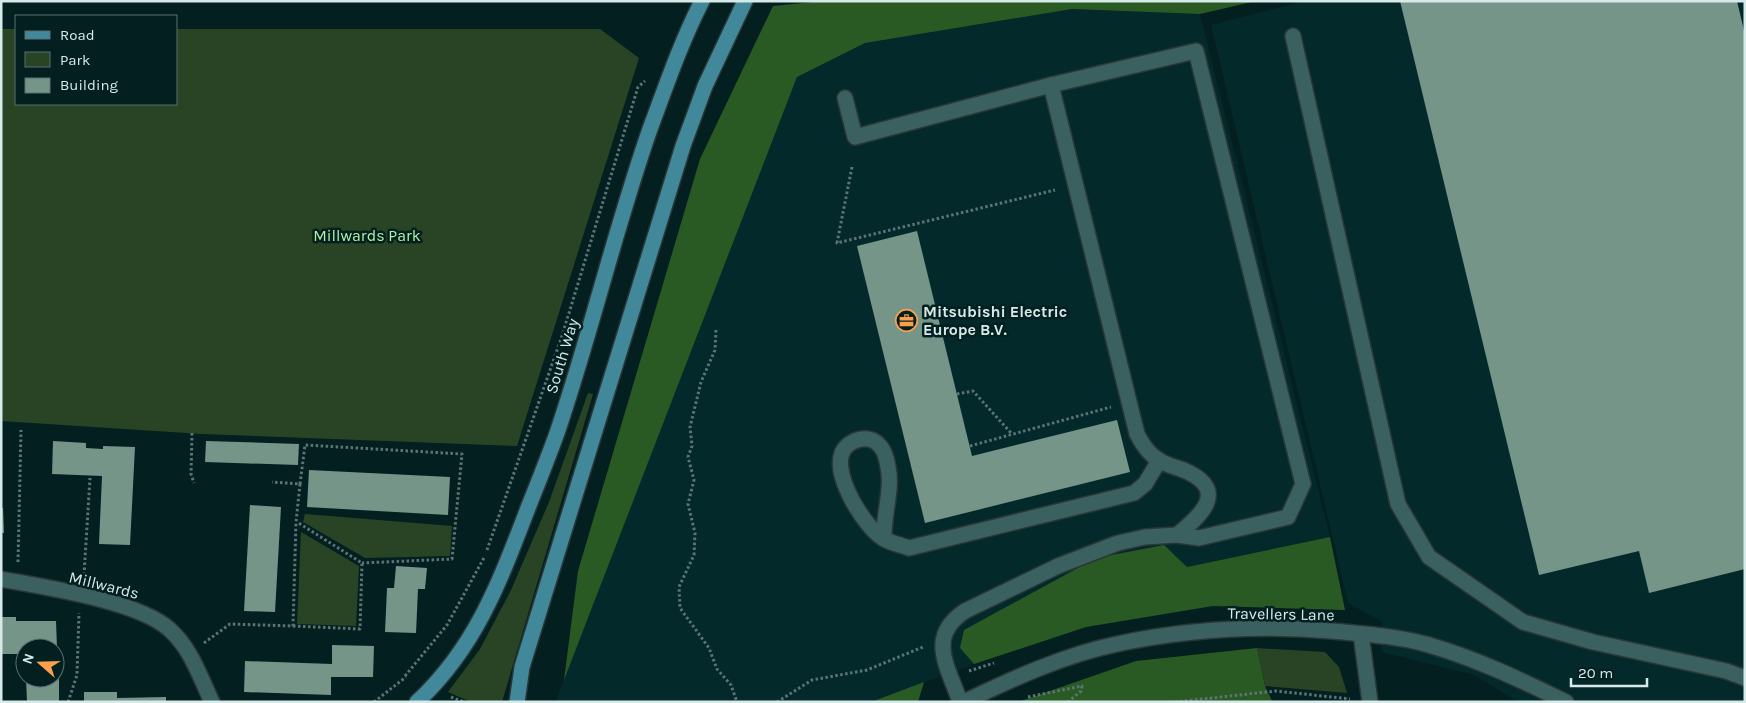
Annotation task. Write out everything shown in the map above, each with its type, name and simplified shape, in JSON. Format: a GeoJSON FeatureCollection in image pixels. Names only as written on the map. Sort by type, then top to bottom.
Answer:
{"type":"FeatureCollection","features":[{"type":"Feature","properties":{"kind":"main road","name":"South Way"},"geometry":{"type":"LineString","coordinates":[[417,702],[440,680],[457,658],[474,632],[504,571],[557,433],[634,174],[672,69],[702,1]]}},
{"type":"Feature","properties":{"kind":"main road"},"geometry":{"type":"LineString","coordinates":[[516,702],[522,667],[680,155],[705,86],[745,1]]}},
{"type":"Feature","properties":{"kind":"street"},"geometry":{"type":"LineString","coordinates":[[1293,36],[1398,504],[1429,558],[1523,622],[1593,642],[1726,671],[1745,678]]}},
{"type":"Feature","properties":{"kind":"street"},"geometry":{"type":"LineString","coordinates":[[845,98],[855,137],[1052,85],[1196,50],[1303,484],[1288,517],[1199,538],[1176,535],[1145,537],[1118,543],[1058,566],[965,611],[954,618],[945,630],[942,640],[943,653],[960,702]]}},
{"type":"Feature","properties":{"kind":"street"},"geometry":{"type":"LineString","coordinates":[[1052,85],[1129,402],[1142,443],[1159,461],[1198,478],[1208,495],[1207,505],[1201,515],[1176,535]]}},
{"type":"Feature","properties":{"kind":"street"},"geometry":{"type":"LineString","coordinates":[[884,539],[883,520],[889,482],[886,456],[880,446],[872,440],[854,441],[846,446],[842,455],[841,467],[846,485],[862,518],[884,539],[909,548],[1134,493],[1145,484],[1159,461]]}},
{"type":"Feature","properties":{"kind":"street","name":"Millwards"},"geometry":{"type":"LineString","coordinates":[[1,579],[120,605],[142,613],[169,629],[190,654],[212,702]]}},
{"type":"Feature","properties":{"kind":"street","name":"Travellers Lane"},"geometry":{"type":"LineString","coordinates":[[964,702],[1005,683],[1062,661],[1115,644],[1163,636],[1252,628],[1361,634],[1427,644],[1464,656],[1566,702]]}},
{"type":"Feature","properties":{"kind":"street"},"geometry":{"type":"LineString","coordinates":[[1361,634],[1370,701]]}},
{"type":"Feature","properties":{"kind":"path"},"geometry":{"type":"LineString","coordinates":[[405,676],[447,625],[485,556],[562,336],[638,87],[652,75]]}},
{"type":"Feature","properties":{"kind":"path"},"geometry":{"type":"LineString","coordinates":[[852,167],[837,243],[1076,185]]}},
{"type":"Feature","properties":{"kind":"path"},"geometry":{"type":"LineString","coordinates":[[716,330],[715,350],[701,382],[690,427],[692,446],[688,457],[694,480],[688,504],[695,533],[694,555],[679,587],[680,608],[709,648],[717,669],[731,685],[737,702]]}},
{"type":"Feature","properties":{"kind":"path"},"geometry":{"type":"LineString","coordinates":[[957,394],[973,391],[1012,434]]}},
{"type":"Feature","properties":{"kind":"path"},"geometry":{"type":"LineString","coordinates":[[970,446],[1129,402]]}},
{"type":"Feature","properties":{"kind":"path"},"geometry":{"type":"LineString","coordinates":[[18,582],[21,430]]}},
{"type":"Feature","properties":{"kind":"path"},"geometry":{"type":"LineString","coordinates":[[192,433],[190,474],[194,483]]}},
{"type":"Feature","properties":{"kind":"path"},"geometry":{"type":"LineString","coordinates":[[293,626],[296,522],[305,446],[462,454],[452,559],[362,563],[296,522]]}},
{"type":"Feature","properties":{"kind":"path"},"geometry":{"type":"LineString","coordinates":[[272,482],[300,484]]}},
{"type":"Feature","properties":{"kind":"path"},"geometry":{"type":"LineString","coordinates":[[190,654],[230,624],[360,629],[362,563]]}},
{"type":"Feature","properties":{"kind":"path"},"geometry":{"type":"LineString","coordinates":[[778,702],[812,680],[867,670],[942,640]]}},
{"type":"Feature","properties":{"kind":"path"},"geometry":{"type":"LineString","coordinates":[[1175,702],[1276,691],[1370,701]]}},
{"type":"Feature","properties":{"kind":"shaded area"},"geometry":{"type":"Polygon","coordinates":[[[1304,1],[1745,1],[1745,702],[1519,702],[1474,675],[1381,652],[1382,622],[1348,603],[1211,25],[1304,1]]]}},
{"type":"Feature","properties":{"kind":"shaded area"},"geometry":{"type":"Polygon","coordinates":[[[1072,9],[1200,14],[1330,537],[1187,567],[960,648],[974,664],[871,702],[558,702],[556,700],[797,77],[865,43],[1072,9]]]}},
{"type":"Feature","properties":{"kind":"green space"},"geometry":{"type":"Polygon","coordinates":[[[823,1],[1256,1],[1200,14],[1072,9],[865,43],[797,77],[564,680],[578,571],[700,159],[773,6],[823,1]]]}},
{"type":"Feature","properties":{"kind":"green space","name":"Millwards Park"},"geometry":{"type":"Polygon","coordinates":[[[1,29],[15,29],[15,105],[178,105],[178,29],[600,29],[639,58],[517,446],[202,434],[1,421],[1,29]]]}},
{"type":"Feature","properties":{"kind":"green space"},"geometry":{"type":"Polygon","coordinates":[[[588,393],[593,394],[502,702],[471,702],[448,692],[480,649],[511,590],[549,502],[588,393]]]}},
{"type":"Feature","properties":{"kind":"green space"},"geometry":{"type":"Polygon","coordinates":[[[305,514],[452,526],[450,556],[365,558],[303,522],[305,514]]]}},
{"type":"Feature","properties":{"kind":"green space"},"geometry":{"type":"Polygon","coordinates":[[[301,532],[359,566],[356,626],[297,624],[301,532]]]}},
{"type":"Feature","properties":{"kind":"green space"},"geometry":{"type":"Polygon","coordinates":[[[1330,537],[1345,610],[1213,606],[1086,627],[974,664],[960,648],[964,630],[1096,558],[1164,545],[1187,567],[1330,537]]]}},
{"type":"Feature","properties":{"kind":"green space"},"geometry":{"type":"Polygon","coordinates":[[[1257,648],[1325,652],[1339,667],[1347,693],[1265,686],[1257,648]]]}},
{"type":"Feature","properties":{"kind":"green space"},"geometry":{"type":"Polygon","coordinates":[[[1257,648],[1265,686],[1272,701],[1278,702],[1018,702],[1136,661],[1257,648]]]}},
{"type":"Feature","properties":{"kind":"green space"},"geometry":{"type":"Polygon","coordinates":[[[924,682],[918,702],[871,702],[924,682]]]}},
{"type":"Feature","properties":{"kind":"building"},"geometry":{"type":"Polygon","coordinates":[[[1400,1],[1737,1],[1745,35],[1745,569],[1649,593],[1639,551],[1539,575],[1400,1]]]}},
{"type":"Feature","properties":{"kind":"building","name":"Mitsubishi Electric Europe B.V."},"geometry":{"type":"Polygon","coordinates":[[[917,231],[972,456],[1117,420],[1130,472],[925,523],[857,246],[917,231]]]}},
{"type":"Feature","properties":{"kind":"building"},"geometry":{"type":"Polygon","coordinates":[[[53,441],[86,443],[86,448],[103,449],[103,446],[135,447],[130,545],[99,544],[102,476],[52,474],[53,441]]]}},
{"type":"Feature","properties":{"kind":"building"},"geometry":{"type":"Polygon","coordinates":[[[206,441],[299,444],[298,465],[205,462],[206,441]]]}},
{"type":"Feature","properties":{"kind":"building"},"geometry":{"type":"Polygon","coordinates":[[[309,470],[450,477],[448,515],[307,507],[309,470]]]}},
{"type":"Feature","properties":{"kind":"building"},"geometry":{"type":"Polygon","coordinates":[[[250,505],[281,507],[275,612],[244,611],[250,505]]]}},
{"type":"Feature","properties":{"kind":"building"},"geometry":{"type":"Polygon","coordinates":[[[1,508],[3,508],[4,533],[1,533],[1,508]]]}},
{"type":"Feature","properties":{"kind":"building"},"geometry":{"type":"Polygon","coordinates":[[[396,566],[427,568],[425,589],[418,589],[416,633],[385,632],[387,588],[394,588],[396,566]]]}},
{"type":"Feature","properties":{"kind":"building"},"geometry":{"type":"Polygon","coordinates":[[[1,617],[16,617],[16,621],[56,621],[57,638],[15,638],[15,654],[1,654],[1,617]]]}},
{"type":"Feature","properties":{"kind":"building"},"geometry":{"type":"Polygon","coordinates":[[[332,645],[374,646],[373,677],[331,677],[331,695],[244,692],[245,661],[332,664],[332,645]]]}},
{"type":"Feature","properties":{"kind":"building"},"geometry":{"type":"Polygon","coordinates":[[[26,688],[59,688],[59,702],[27,702],[26,688]]]}},
{"type":"Feature","properties":{"kind":"building"},"geometry":{"type":"Polygon","coordinates":[[[84,692],[117,692],[117,698],[166,697],[166,702],[84,702],[84,692]]]}},
{"type":"Feature","properties":{"kind":"place","name":"Mitsubishi Electric Europe B.V."},"geometry":{"type":"Point","coordinates":[907,320]}}]}
